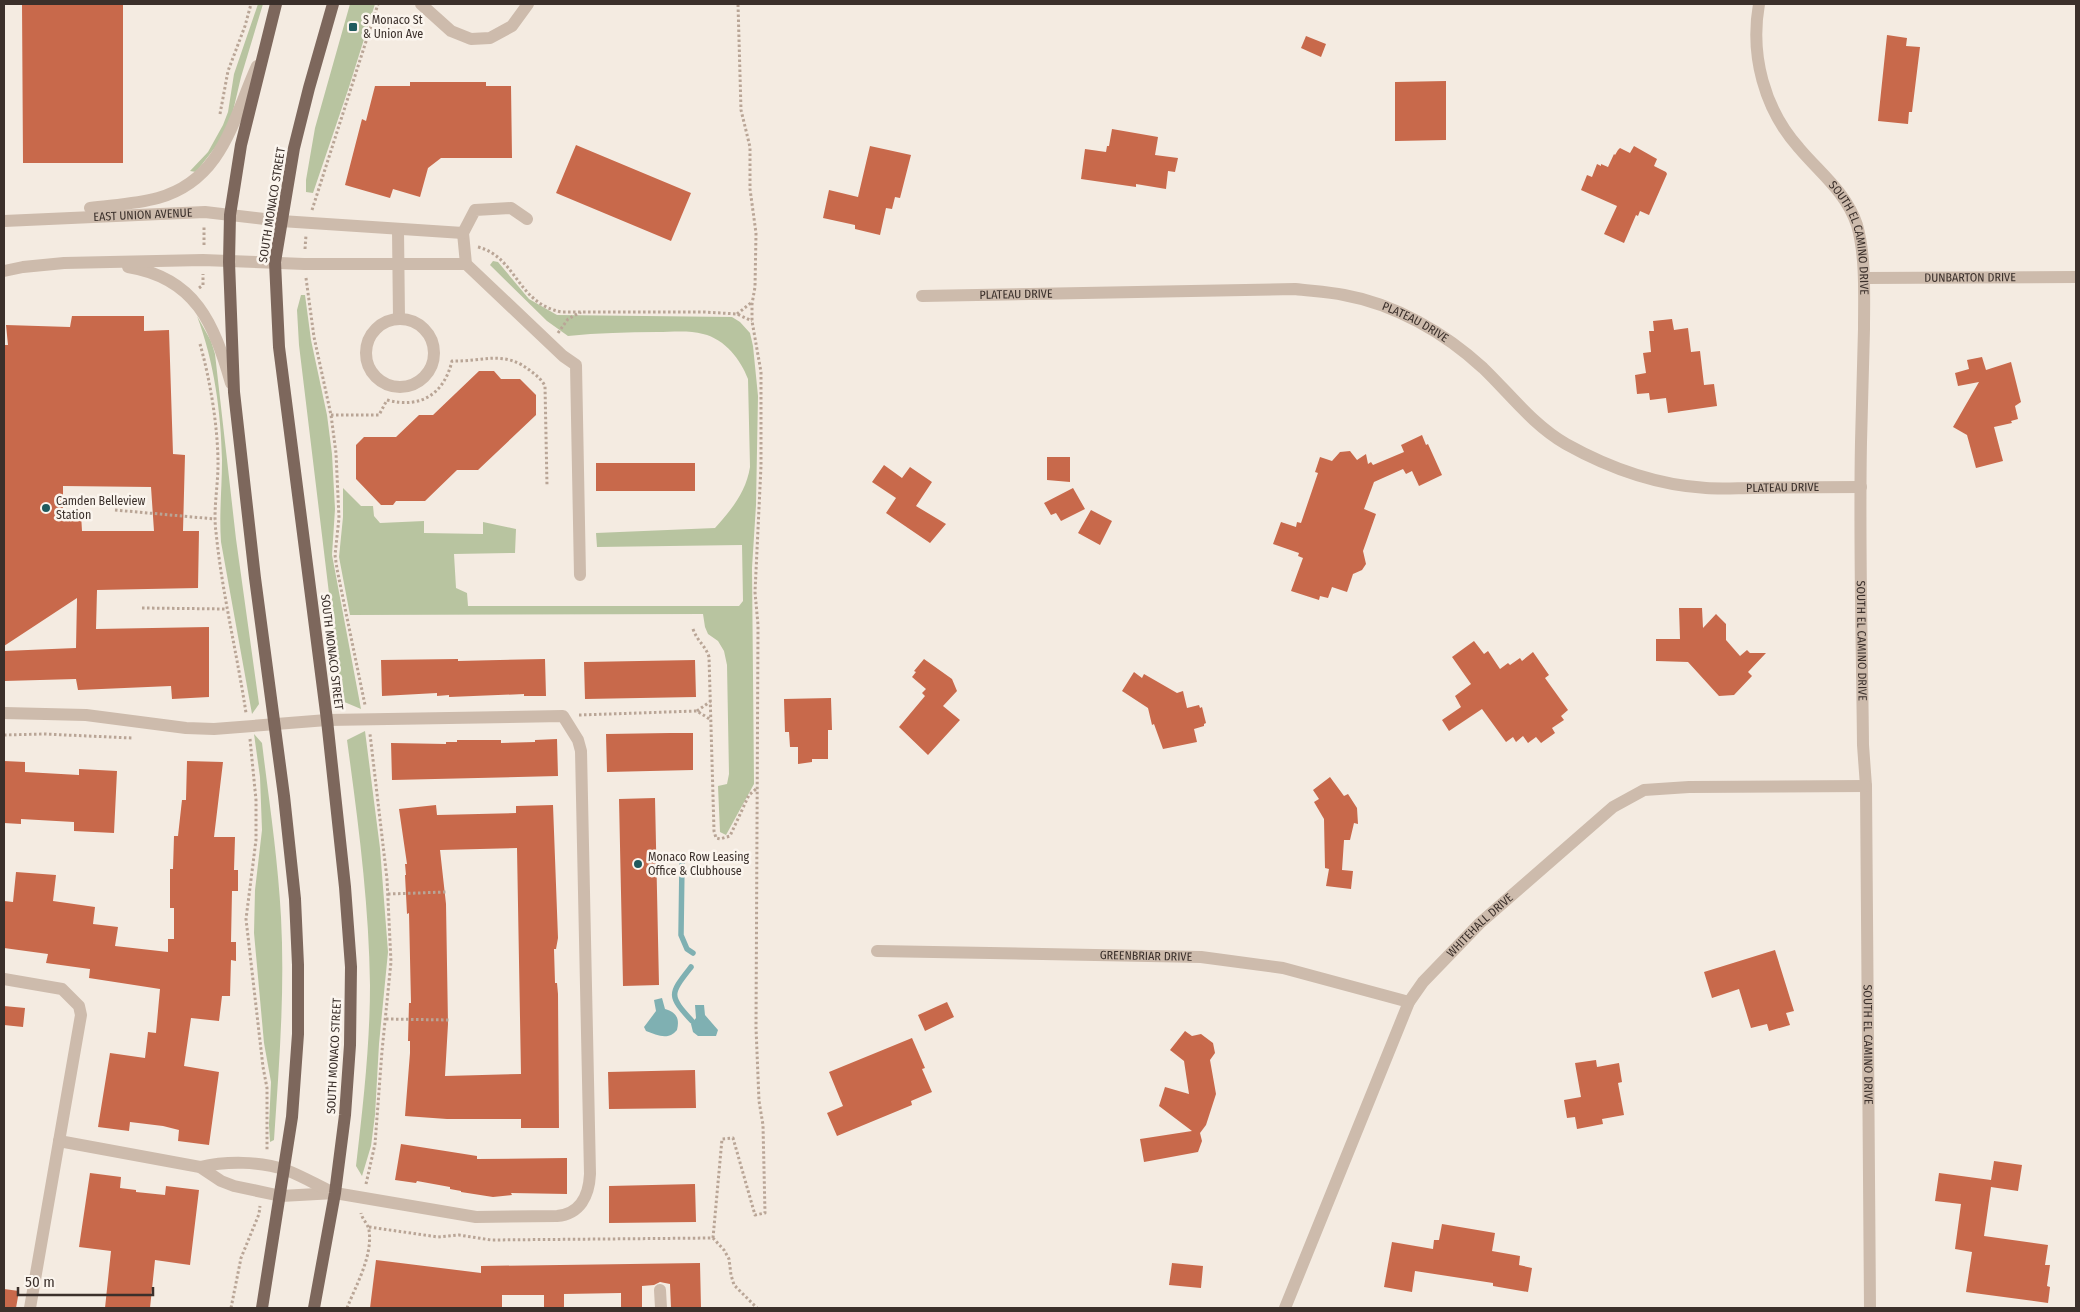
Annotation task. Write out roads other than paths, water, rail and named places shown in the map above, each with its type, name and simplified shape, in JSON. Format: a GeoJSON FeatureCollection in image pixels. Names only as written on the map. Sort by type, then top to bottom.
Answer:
{"type":"FeatureCollection","features":[{"type":"Feature","properties":{"kind":"main road"},"geometry":{"type":"LineString","coordinates":[[262,1308],[285,1170],[297,1056],[298,965],[293,878],[276,724],[254,570],[234,392],[229,262],[230,215],[241,145],[276,4]]}},
{"type":"Feature","properties":{"kind":"main road","name":"SOUTH MONACO STREET"},"geometry":{"type":"LineString","coordinates":[[314,1308],[334,1193],[349,1067],[351,981],[345,887],[327,720],[279,347],[275,262],[294,148],[333,4]]}},
{"type":"Feature","properties":{"kind":"street"},"geometry":{"type":"LineString","coordinates":[[421,4],[451,31],[471,39],[490,38],[512,26],[528,4]]}},
{"type":"Feature","properties":{"kind":"street","name":"SOUTH EL CAMINO DRIVE"},"geometry":{"type":"LineString","coordinates":[[1759,4],[1756,45],[1760,71],[1770,102],[1782,126],[1798,148],[1827,176],[1850,210],[1857,226],[1865,278],[1861,486],[1866,786],[1870,1308]]}},
{"type":"Feature","properties":{"kind":"street"},"geometry":{"type":"LineString","coordinates":[[8,220],[145,201],[171,194],[193,182],[212,163],[228,140],[263,52]]}},
{"type":"Feature","properties":{"kind":"street"},"geometry":{"type":"LineString","coordinates":[[527,219],[511,208],[475,210],[463,238],[466,264],[549,343],[576,365],[580,575]]}},
{"type":"Feature","properties":{"kind":"street","name":"EAST UNION AVENUE"},"geometry":{"type":"LineString","coordinates":[[8,220],[205,212],[463,238]]}},
{"type":"Feature","properties":{"kind":"street"},"geometry":{"type":"LineString","coordinates":[[398,230],[399,318]]}},
{"type":"Feature","properties":{"kind":"street"},"geometry":{"type":"LineString","coordinates":[[94,262],[151,272],[183,289],[206,315],[211,325],[224,357],[234,392]]}},
{"type":"Feature","properties":{"kind":"street"},"geometry":{"type":"LineString","coordinates":[[4,271],[30,266],[94,262],[466,264]]}},
{"type":"Feature","properties":{"kind":"street","name":"DUNBARTON DRIVE"},"geometry":{"type":"LineString","coordinates":[[1865,278],[2076,277]]}},
{"type":"Feature","properties":{"kind":"street","name":"PLATEAU DRIVE"},"geometry":{"type":"LineString","coordinates":[[922,296],[1287,289],[1344,295],[1363,299],[1400,313],[1456,345],[1483,368],[1530,418],[1564,443],[1605,464],[1627,472],[1675,484],[1705,488],[1861,486]]}},
{"type":"Feature","properties":{"kind":"street"},"geometry":{"type":"LineString","coordinates":[[399,318],[421,325],[431,337],[434,347],[431,368],[424,377],[414,384],[401,387],[382,382],[372,373],[366,355],[366,346],[374,331],[382,323],[399,318]]}},
{"type":"Feature","properties":{"kind":"street"},"geometry":{"type":"LineString","coordinates":[[4,713],[86,714],[186,728],[214,729],[327,720],[564,716],[578,740],[582,765],[590,1174],[585,1198],[577,1209],[567,1215],[490,1217],[452,1214],[334,1193],[285,1170],[232,1162],[200,1167]]}},
{"type":"Feature","properties":{"kind":"street","name":"WHITEHALL DRIVE"},"geometry":{"type":"LineString","coordinates":[[1285,1308],[1409,1002],[1423,982],[1480,923],[1613,807],[1644,790],[1689,787],[1866,786]]}},
{"type":"Feature","properties":{"kind":"street","name":"GREENBRIAR DRIVE"},"geometry":{"type":"LineString","coordinates":[[877,951],[1201,957],[1283,968],[1409,1002]]}},
{"type":"Feature","properties":{"kind":"street"},"geometry":{"type":"LineString","coordinates":[[4,979],[62,989],[79,1006],[81,1015],[30,1308]]}},
{"type":"Feature","properties":{"kind":"street"},"geometry":{"type":"LineString","coordinates":[[58,1141],[200,1167],[221,1181],[280,1196],[334,1193]]}},
{"type":"Feature","properties":{"kind":"street"},"geometry":{"type":"LineString","coordinates":[[660,1290],[660,1308]]}},
{"type":"Feature","properties":{"kind":"water"},"geometry":{"type":"Polygon","coordinates":[[[662,998],[665,1009],[676,1016],[678,1022],[677,1030],[666,1036],[646,1031],[644,1027],[656,1011],[654,1000],[662,998]]]}},
{"type":"Feature","properties":{"kind":"water"},"geometry":{"type":"Polygon","coordinates":[[[695,1005],[704,1005],[705,1015],[718,1030],[716,1036],[698,1036],[693,1032],[691,1024],[696,1018],[695,1005]]]}},
{"type":"Feature","properties":{"kind":"waterway"},"geometry":{"type":"LineString","coordinates":[[690,858],[701,856]]}},
{"type":"Feature","properties":{"kind":"waterway"},"geometry":{"type":"LineString","coordinates":[[682,863],[681,935],[687,949],[693,953]]}},
{"type":"Feature","properties":{"kind":"waterway"},"geometry":{"type":"LineString","coordinates":[[691,967],[679,983],[675,994],[679,1005],[692,1021]]}},
{"type":"Feature","properties":{"kind":"place","name":"S Monaco St & Union Ave"},"geometry":{"type":"Point","coordinates":[353,27]}},
{"type":"Feature","properties":{"kind":"place","name":"Camden Belleview Station"},"geometry":{"type":"Point","coordinates":[46,508]}},
{"type":"Feature","properties":{"kind":"place","name":"Monaco Row Leasing Office & Clubhouse"},"geometry":{"type":"Point","coordinates":[638,864]}}]}
